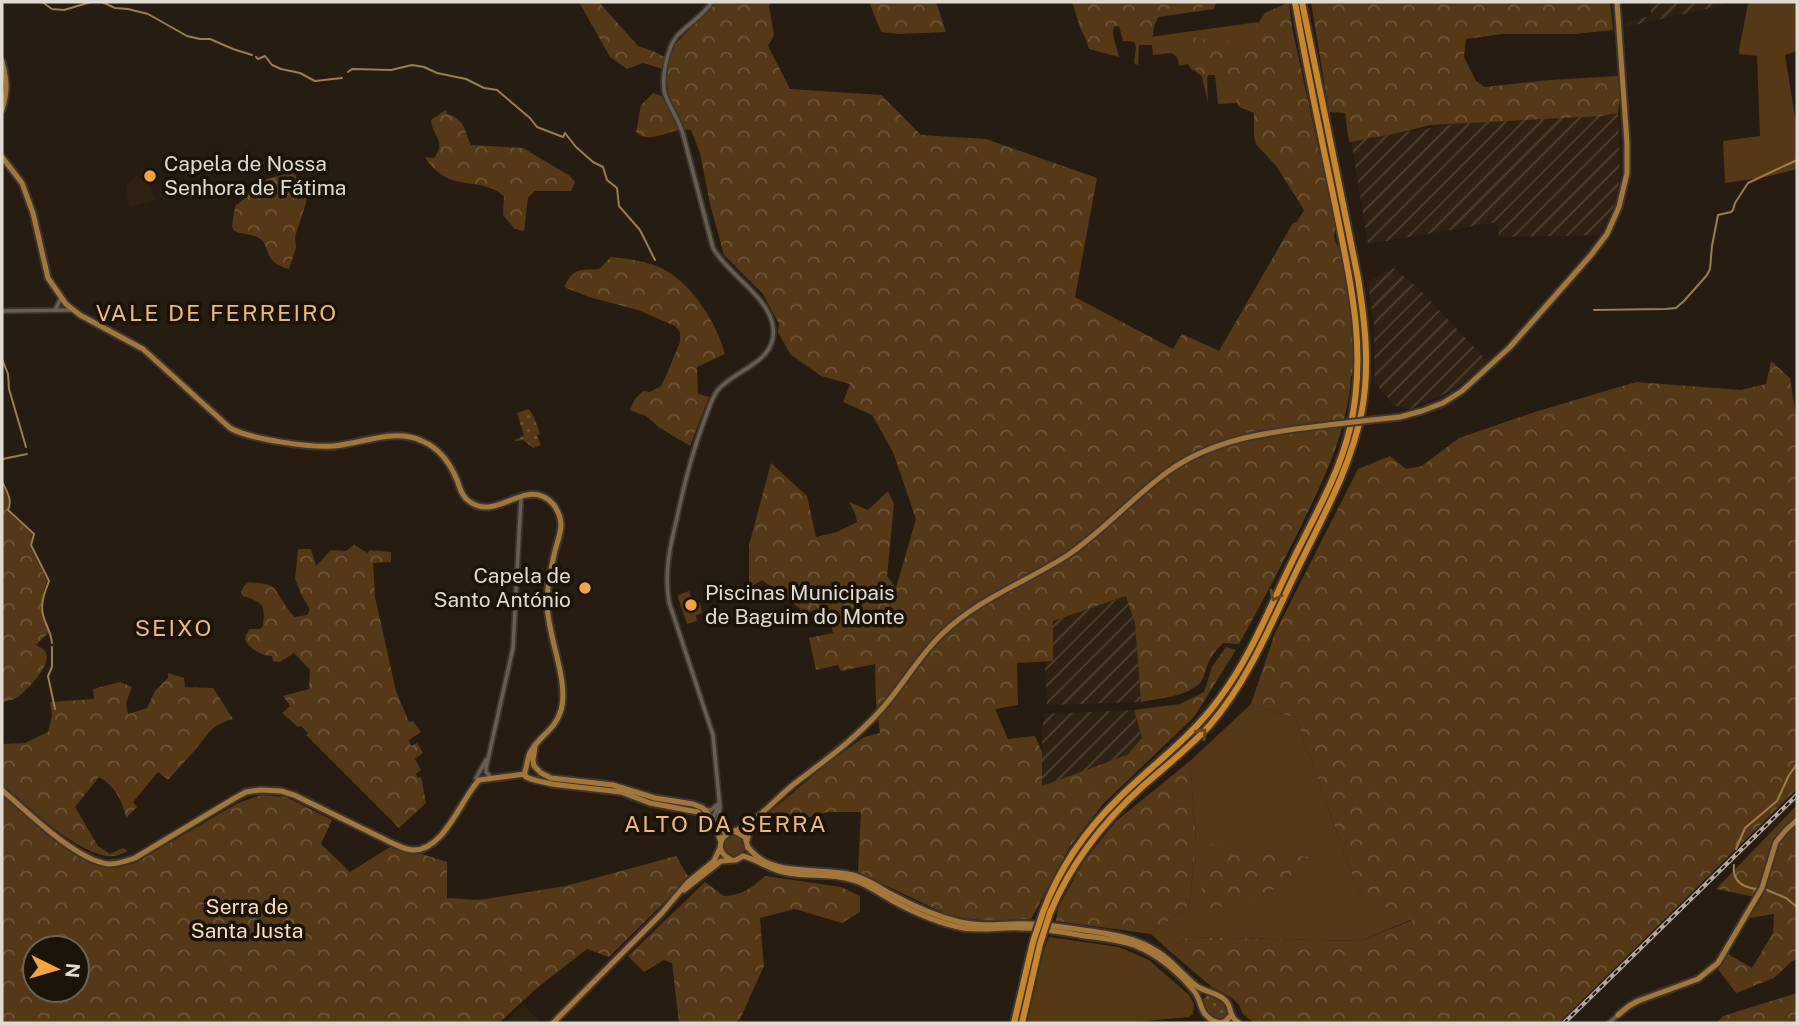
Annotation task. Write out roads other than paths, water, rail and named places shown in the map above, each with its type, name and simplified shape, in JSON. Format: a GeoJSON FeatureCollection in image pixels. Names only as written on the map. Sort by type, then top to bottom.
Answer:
{"type":"FeatureCollection","features":[{"type":"Feature","properties":{"kind":"highway"},"geometry":{"type":"LineString","coordinates":[[1014,1023],[1047,913],[1049,895],[1067,862],[1100,818],[1184,740],[1222,696],[1248,651],[1327,491],[1350,429],[1358,373],[1357,325],[1295,2]]}},
{"type":"Feature","properties":{"kind":"highway"},"geometry":{"type":"LineString","coordinates":[[1047,913],[1070,872],[1101,828],[1141,788],[1198,738],[1229,700],[1273,620],[1334,493],[1357,429],[1366,375],[1364,319],[1302,2]]}},
{"type":"Feature","properties":{"kind":"highway"},"geometry":{"type":"LineString","coordinates":[[1022,1023],[1037,943]]}},
{"type":"Feature","properties":{"kind":"main road"},"geometry":{"type":"LineString","coordinates":[[681,892],[687,883],[714,861],[727,834],[744,828],[870,722],[941,635],[980,604],[1071,553],[1176,466],[1208,449],[1238,438],[1401,417],[1422,411],[1443,403],[1462,391],[1510,346],[1591,255],[1607,234],[1619,207],[1627,173],[1627,143],[1617,2]]}},
{"type":"Feature","properties":{"kind":"main road"},"geometry":{"type":"LineString","coordinates":[[2,61],[7,83],[2,110]]}},
{"type":"Feature","properties":{"kind":"main road"},"geometry":{"type":"LineString","coordinates":[[2,157],[22,183],[33,213],[48,278],[61,298],[72,310],[143,349],[236,432],[319,446],[393,436],[414,437],[427,443],[444,458],[451,467],[462,493],[470,502],[492,507],[521,496],[536,494],[549,501],[557,510],[561,524],[548,585],[547,605],[563,704],[556,721],[529,753],[526,770],[528,778],[551,784],[621,792],[650,803],[692,810],[715,821]]}},
{"type":"Feature","properties":{"kind":"main road"},"geometry":{"type":"LineString","coordinates":[[533,779],[536,777],[533,760],[536,744]]}},
{"type":"Feature","properties":{"kind":"main road"},"geometry":{"type":"LineString","coordinates":[[2,790],[64,842],[87,857],[109,864],[135,858],[246,793],[260,790],[294,794],[392,843],[415,850],[427,847],[441,836],[479,780],[536,768],[551,778],[613,785],[643,795],[693,804],[703,808],[727,834]]}},
{"type":"Feature","properties":{"kind":"main road"},"geometry":{"type":"LineString","coordinates":[[466,797],[476,778],[526,770]]}},
{"type":"Feature","properties":{"kind":"main road"},"geometry":{"type":"LineString","coordinates":[[553,1023],[681,892],[721,861],[743,856],[748,844],[748,831],[761,813]]}},
{"type":"Feature","properties":{"kind":"main road"},"geometry":{"type":"LineString","coordinates":[[1618,1015],[1638,1001],[1698,979],[1718,963],[1762,888],[1776,842],[1797,820]]}},
{"type":"Feature","properties":{"kind":"main road"},"geometry":{"type":"LineString","coordinates":[[715,821],[724,855],[730,859]]}},
{"type":"Feature","properties":{"kind":"main road"},"geometry":{"type":"LineString","coordinates":[[735,832],[743,835],[753,854],[773,865],[854,875],[939,917],[973,925],[1041,924],[1133,940],[1157,951],[1198,986],[1222,998],[1230,1006],[1231,1015],[1226,1023],[1210,1019],[1200,1006],[1200,1000],[1207,992]]}},
{"type":"Feature","properties":{"kind":"main road"},"geometry":{"type":"LineString","coordinates":[[743,856],[786,873],[827,875],[853,880],[920,914],[961,928],[984,929],[1014,925],[1131,944],[1163,961],[1200,1000]]}},
{"type":"Feature","properties":{"kind":"main road"},"geometry":{"type":"LineString","coordinates":[[1231,1015],[1239,1023]]}},
{"type":"Feature","properties":{"kind":"street"},"geometry":{"type":"LineString","coordinates":[[712,2],[671,45],[666,65],[665,93],[683,134],[713,247],[722,261],[762,303],[773,324],[773,337],[767,353],[715,393],[689,463],[669,552],[669,602],[713,735],[720,803],[715,821]]}},
{"type":"Feature","properties":{"kind":"street"},"geometry":{"type":"LineString","coordinates":[[55,310],[61,298]]}},
{"type":"Feature","properties":{"kind":"street"},"geometry":{"type":"LineString","coordinates":[[2,311],[72,310]]}},
{"type":"Feature","properties":{"kind":"street"},"geometry":{"type":"LineString","coordinates":[[489,775],[486,772],[489,755],[513,648],[521,496]]}},
{"type":"Feature","properties":{"kind":"street"},"geometry":{"type":"LineString","coordinates":[[476,778],[489,755]]}},
{"type":"Feature","properties":{"kind":"street"},"geometry":{"type":"LineString","coordinates":[[703,808],[711,810],[720,803]]}},
{"type":"Feature","properties":{"kind":"street"},"geometry":{"type":"LineString","coordinates":[[1609,1023],[1618,1015]]}},
{"type":"Feature","properties":{"kind":"waterway"},"geometry":{"type":"LineString","coordinates":[[42,2],[52,9],[64,10],[91,2]]}},
{"type":"Feature","properties":{"kind":"waterway"},"geometry":{"type":"LineString","coordinates":[[102,2],[115,8],[148,14],[187,36],[210,39],[252,55]]}},
{"type":"Feature","properties":{"kind":"waterway"},"geometry":{"type":"LineString","coordinates":[[256,57],[258,59],[265,56],[272,65],[300,73],[315,81],[342,78]]}},
{"type":"Feature","properties":{"kind":"waterway"},"geometry":{"type":"LineString","coordinates":[[348,72],[352,69],[391,70],[412,65],[497,90],[537,127],[563,137],[565,133],[576,147],[603,167],[607,180],[617,188],[619,206],[640,230],[655,260]]}},
{"type":"Feature","properties":{"kind":"waterway"},"geometry":{"type":"LineString","coordinates":[[1594,310],[1676,308],[1710,269],[1718,215],[1733,210],[1748,183],[1797,160]]}},
{"type":"Feature","properties":{"kind":"waterway"},"geometry":{"type":"LineString","coordinates":[[2,359],[26,447]]}},
{"type":"Feature","properties":{"kind":"waterway"},"geometry":{"type":"LineString","coordinates":[[2,461],[27,454]]}},
{"type":"Feature","properties":{"kind":"waterway"},"geometry":{"type":"LineString","coordinates":[[2,481],[9,499],[8,510],[34,534],[31,545],[49,581],[42,611],[52,643]]}},
{"type":"Feature","properties":{"kind":"waterway"},"geometry":{"type":"LineString","coordinates":[[52,647],[52,667],[48,676],[55,709]]}},
{"type":"Feature","properties":{"kind":"waterway"},"geometry":{"type":"LineString","coordinates":[[1736,849],[1745,828],[1777,801],[1797,764]]}},
{"type":"Feature","properties":{"kind":"waterway"},"geometry":{"type":"LineString","coordinates":[[1734,865],[1736,879],[1746,887],[1756,889]]}},
{"type":"Feature","properties":{"kind":"waterway"},"geometry":{"type":"LineString","coordinates":[[1767,890],[1786,898],[1797,907]]}},
{"type":"Feature","properties":{"kind":"railway"},"geometry":{"type":"LineString","coordinates":[[1564,1023],[1797,795]]}},
{"type":"Feature","properties":{"kind":"place","name":"Capela de Nossa Senhora de Fátima"},"geometry":{"type":"Point","coordinates":[150,176]}},
{"type":"Feature","properties":{"kind":"place","name":"Capela de Santo António"},"geometry":{"type":"Point","coordinates":[585,588]}},
{"type":"Feature","properties":{"kind":"place","name":"Piscinas Municipais de Baguim do Monte"},"geometry":{"type":"Point","coordinates":[691,605]}},
{"type":"Feature","properties":{"kind":"district","name":"VALE DE FERREIRO"},"geometry":{"type":"Point","coordinates":[217,313]}},
{"type":"Feature","properties":{"kind":"district","name":"SEIXO"},"geometry":{"type":"Point","coordinates":[174,628]}},
{"type":"Feature","properties":{"kind":"district","name":"ALTO DA SERRA"},"geometry":{"type":"Point","coordinates":[726,824]}},
{"type":"Feature","properties":{"kind":"park label","name":"Serra de Santa Justa"},"geometry":{"type":"Point","coordinates":[247,919]}}]}
